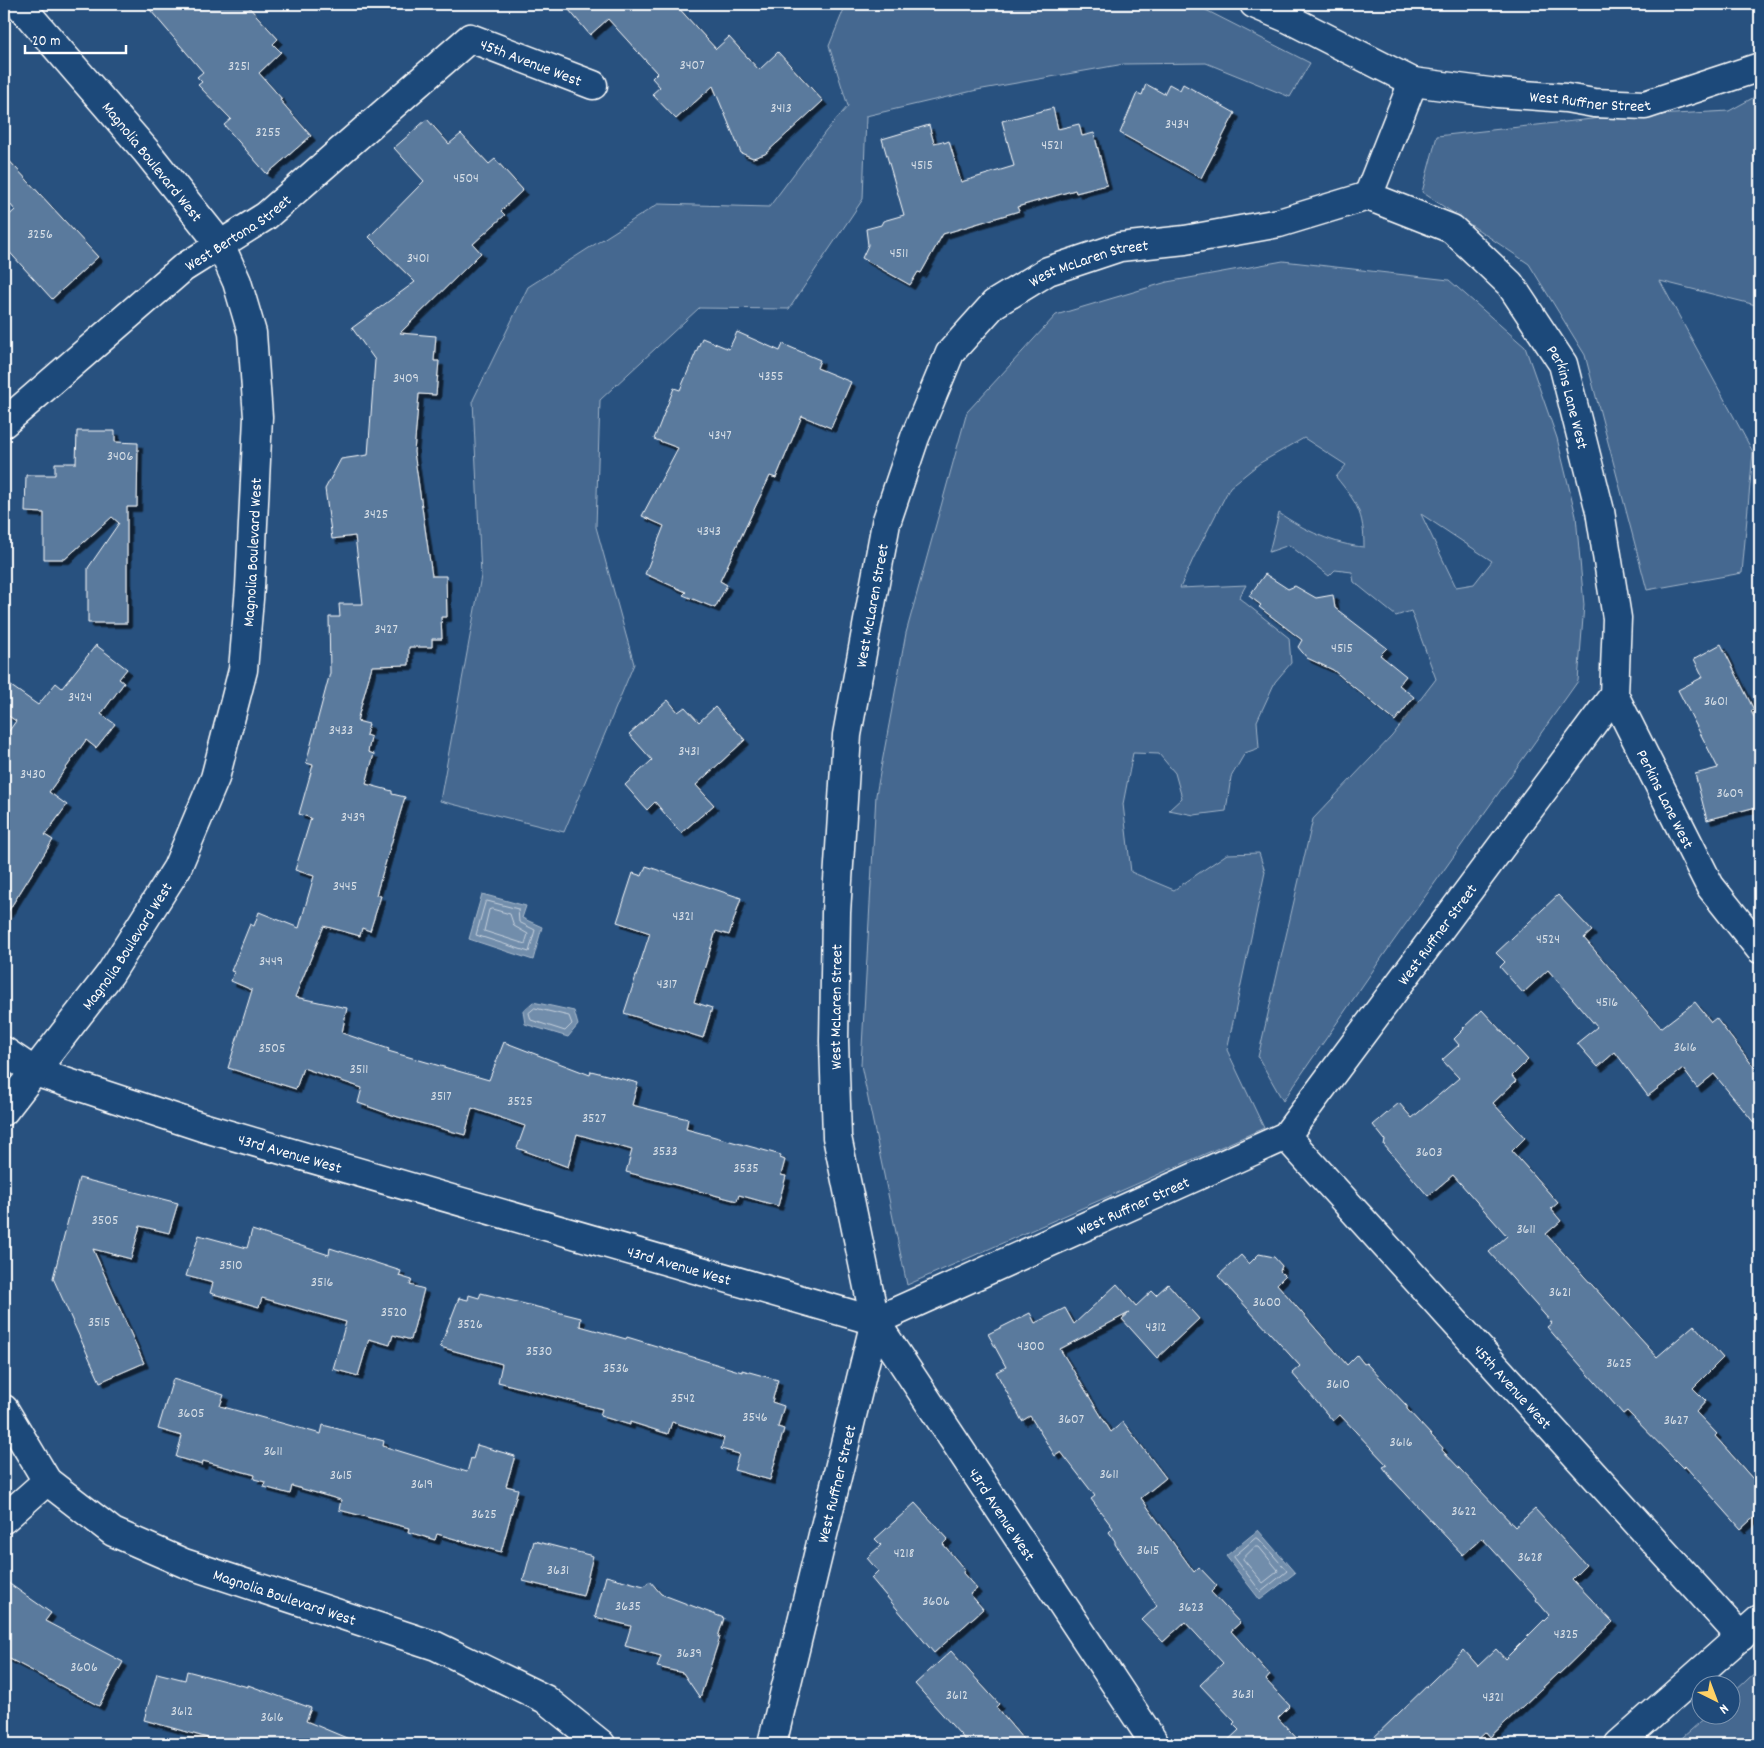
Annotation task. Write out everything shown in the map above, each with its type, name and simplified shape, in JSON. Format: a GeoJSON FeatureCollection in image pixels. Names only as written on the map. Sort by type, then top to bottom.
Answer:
{"type":"FeatureCollection","features":[{"type":"Feature","properties":{"kind":"street","name":"Magnolia Boulevard West"},"geometry":{"type":"LineString","coordinates":[[4,1111],[110,974],[177,868],[215,778],[243,670],[250,588],[258,417],[252,333],[237,282],[220,244],[146,151],[19,4]]}},
{"type":"Feature","properties":{"kind":"street"},"geometry":{"type":"LineString","coordinates":[[1254,4],[1287,18],[1413,82],[1368,196]]}},
{"type":"Feature","properties":{"kind":"street","name":"West Bertona Street"},"geometry":{"type":"LineString","coordinates":[[4,423],[183,268],[266,216],[470,38]]}},
{"type":"Feature","properties":{"kind":"street","name":"45th Avenue West"},"geometry":{"type":"LineString","coordinates":[[470,38],[593,85]]}},
{"type":"Feature","properties":{"kind":"street","name":"West Ruffner Street"},"geometry":{"type":"LineString","coordinates":[[1413,82],[1496,94],[1566,98],[1594,103],[1645,105],[1760,67]]}},
{"type":"Feature","properties":{"kind":"street","name":"Perkins Lane West"},"geometry":{"type":"LineString","coordinates":[[1368,196],[1452,229],[1510,284],[1563,364],[1600,511],[1617,618],[1614,695],[1710,886],[1760,949]]}},
{"type":"Feature","properties":{"kind":"street","name":"West McLaren Street"},"geometry":{"type":"LineString","coordinates":[[875,1321],[837,1137],[834,1040],[836,922],[847,735],[886,523],[915,437],[950,353],[994,304],[1048,271],[1120,247],[1185,240],[1279,223],[1368,196]]}},
{"type":"Feature","properties":{"kind":"street","name":"West Ruffner Street"},"geometry":{"type":"LineString","coordinates":[[772,1744],[875,1321],[1286,1136],[1614,695]]}},
{"type":"Feature","properties":{"kind":"street","name":"43rd Avenue West"},"geometry":{"type":"LineString","coordinates":[[4,1051],[35,1072],[202,1127],[875,1321],[1155,1744]]}},
{"type":"Feature","properties":{"kind":"street","name":"45th Avenue West"},"geometry":{"type":"LineString","coordinates":[[1286,1136],[1750,1628]]}},
{"type":"Feature","properties":{"kind":"street","name":"Magnolia Boulevard West"},"geometry":{"type":"LineString","coordinates":[[4,1409],[47,1481],[113,1532],[184,1563],[436,1646],[545,1698],[601,1744]]}},
{"type":"Feature","properties":{"kind":"street"},"geometry":{"type":"LineString","coordinates":[[4,1519],[47,1481]]}},
{"type":"Feature","properties":{"kind":"street"},"geometry":{"type":"LineString","coordinates":[[1619,1744],[1750,1628]]}},
{"type":"Feature","properties":{"kind":"shaded area"},"geometry":{"type":"Polygon","coordinates":[[[846,4],[1194,4],[1310,63],[1290,97],[1206,63],[1124,64],[977,90],[866,116],[863,199],[789,309],[699,308],[600,400],[596,527],[634,664],[564,832],[440,801],[481,576],[473,400],[528,287],[658,204],[769,207],[826,131],[848,106],[829,46],[846,4]]]}},
{"type":"Feature","properties":{"kind":"shaded area"},"geometry":{"type":"Polygon","coordinates":[[[1760,94],[1760,306],[1660,281],[1753,452],[1742,573],[1647,590],[1585,355],[1529,264],[1422,192],[1437,136],[1601,118],[1729,111],[1760,94]]]}},
{"type":"Feature","properties":{"kind":"shaded area"},"geometry":{"type":"Polygon","coordinates":[[[1283,261],[1449,280],[1525,347],[1557,438],[1576,516],[1584,605],[1578,681],[1383,956],[1283,1101],[1258,1057],[1313,819],[1392,736],[1436,679],[1411,611],[1396,616],[1354,582],[1352,572],[1335,570],[1329,576],[1289,545],[1269,552],[1279,513],[1320,536],[1353,546],[1364,547],[1363,525],[1358,509],[1336,477],[1346,465],[1304,438],[1260,463],[1230,487],[1180,588],[1246,585],[1239,598],[1289,638],[1291,663],[1275,682],[1257,721],[1259,748],[1245,753],[1231,777],[1226,811],[1194,815],[1169,810],[1182,798],[1175,773],[1159,754],[1133,753],[1123,804],[1131,872],[1174,890],[1227,854],[1259,853],[1265,872],[1227,1050],[1264,1128],[907,1285],[861,1065],[876,795],[906,633],[967,412],[1056,315],[1167,282],[1283,261]],[[1421,514],[1456,587],[1474,584],[1492,561],[1421,514]]]}},
{"type":"Feature","properties":{"kind":"shaded area"},"geometry":{"type":"Polygon","coordinates":[[[1760,1668],[1760,1744],[1675,1744],[1696,1726],[1742,1726],[1742,1685],[1760,1668]]]}},
{"type":"Feature","properties":{"kind":"water"},"geometry":{"type":"Polygon","coordinates":[[[482,894],[526,906],[522,918],[542,927],[533,960],[469,939],[482,894]]]}},
{"type":"Feature","properties":{"kind":"water"},"geometry":{"type":"Polygon","coordinates":[[[533,1002],[574,1011],[578,1025],[568,1037],[525,1024],[523,1011],[533,1002]]]}},
{"type":"Feature","properties":{"kind":"water"},"geometry":{"type":"Polygon","coordinates":[[[1258,1530],[1295,1573],[1260,1600],[1226,1556],[1258,1530]]]}},
{"type":"Feature","properties":{"kind":"building"},"geometry":{"type":"Polygon","coordinates":[[[145,4],[246,4],[278,39],[273,44],[281,52],[259,73],[311,136],[267,174],[224,125],[231,119],[198,85],[202,82],[197,77],[203,72],[145,4]]]}},
{"type":"Feature","properties":{"kind":"building"},"geometry":{"type":"Polygon","coordinates":[[[564,4],[675,4],[716,49],[729,37],[759,70],[778,52],[823,101],[765,154],[753,158],[741,153],[713,86],[676,119],[652,94],[660,87],[652,78],[657,73],[608,19],[590,35],[564,4]]]}},
{"type":"Feature","properties":{"kind":"building"},"geometry":{"type":"Polygon","coordinates":[[[1146,84],[1164,94],[1169,84],[1180,90],[1183,84],[1235,113],[1201,178],[1120,133],[1137,93],[1142,95],[1146,84]]]}},
{"type":"Feature","properties":{"kind":"building"},"geometry":{"type":"Polygon","coordinates":[[[1053,108],[1058,129],[1079,124],[1082,136],[1094,133],[1107,185],[1076,193],[1075,190],[1017,207],[1019,211],[943,234],[921,273],[918,272],[910,285],[862,258],[868,245],[866,229],[881,225],[883,221],[904,215],[882,139],[929,125],[934,143],[949,141],[961,182],[1014,166],[1002,121],[1053,108]]]}},
{"type":"Feature","properties":{"kind":"building"},"geometry":{"type":"Polygon","coordinates":[[[427,119],[449,144],[461,134],[489,164],[495,159],[523,190],[501,211],[505,215],[473,244],[481,253],[400,333],[436,336],[434,361],[439,361],[436,395],[419,394],[414,452],[432,576],[446,576],[447,617],[441,617],[442,639],[432,639],[432,647],[409,647],[409,665],[372,666],[357,721],[369,724],[366,735],[371,737],[368,752],[374,754],[366,784],[392,791],[392,794],[405,797],[376,895],[381,896],[370,931],[362,928],[360,936],[324,926],[295,997],[347,1008],[342,1033],[389,1049],[388,1051],[489,1080],[504,1042],[590,1075],[591,1071],[638,1083],[632,1105],[688,1119],[686,1129],[781,1155],[780,1158],[785,1160],[781,1175],[786,1176],[778,1206],[739,1195],[737,1201],[626,1172],[632,1150],[577,1134],[568,1167],[517,1148],[525,1126],[472,1108],[465,1135],[398,1117],[358,1103],[362,1088],[303,1068],[296,1089],[228,1068],[252,990],[231,981],[234,972],[231,971],[250,924],[254,926],[259,912],[299,928],[314,876],[295,870],[311,818],[299,814],[313,765],[306,763],[330,673],[329,617],[340,617],[339,604],[363,604],[355,536],[332,539],[325,489],[341,459],[368,455],[375,360],[352,328],[415,282],[369,237],[424,181],[394,148],[427,119]]]}},
{"type":"Feature","properties":{"kind":"building"},"geometry":{"type":"Polygon","coordinates":[[[4,155],[98,257],[52,299],[4,246],[4,220],[15,210],[4,197],[4,155]]]}},
{"type":"Feature","properties":{"kind":"building"},"geometry":{"type":"Polygon","coordinates":[[[737,332],[780,351],[783,344],[820,360],[817,368],[851,382],[831,428],[802,416],[776,478],[770,476],[720,581],[727,585],[715,608],[683,595],[686,592],[645,574],[664,526],[642,516],[678,448],[654,439],[674,388],[680,390],[702,338],[729,349],[737,332]]]}},
{"type":"Feature","properties":{"kind":"building"},"geometry":{"type":"Polygon","coordinates":[[[77,431],[115,431],[115,442],[138,443],[137,507],[127,507],[127,623],[88,623],[88,568],[119,523],[112,517],[65,559],[44,559],[44,513],[25,512],[26,475],[55,475],[55,463],[76,463],[77,431]]]}},
{"type":"Feature","properties":{"kind":"building"},"geometry":{"type":"Polygon","coordinates":[[[1265,574],[1288,589],[1295,586],[1316,598],[1333,595],[1335,608],[1387,648],[1380,655],[1406,676],[1399,685],[1414,697],[1395,721],[1333,670],[1307,658],[1298,647],[1302,640],[1259,607],[1261,605],[1249,596],[1265,574]]]}},
{"type":"Feature","properties":{"kind":"building"},"geometry":{"type":"Polygon","coordinates":[[[1721,644],[1754,710],[1751,711],[1760,728],[1760,806],[1707,820],[1695,774],[1718,768],[1678,690],[1703,677],[1694,659],[1721,644]]]}},
{"type":"Feature","properties":{"kind":"building"},"geometry":{"type":"Polygon","coordinates":[[[96,645],[127,669],[119,679],[124,683],[101,714],[115,724],[96,748],[86,740],[49,792],[67,805],[45,835],[53,840],[4,918],[4,738],[16,721],[4,713],[4,681],[38,705],[56,683],[62,688],[96,645]]]}},
{"type":"Feature","properties":{"kind":"building"},"geometry":{"type":"Polygon","coordinates":[[[668,700],[678,712],[685,707],[699,722],[715,707],[745,740],[696,785],[714,805],[681,833],[655,802],[647,810],[625,785],[652,760],[629,734],[668,700]]]}},
{"type":"Feature","properties":{"kind":"building"},"geometry":{"type":"Polygon","coordinates":[[[646,866],[741,898],[729,935],[716,931],[694,1002],[712,1008],[703,1038],[624,1013],[650,933],[617,922],[633,873],[642,876],[646,866]]]}},
{"type":"Feature","properties":{"kind":"building"},"geometry":{"type":"Polygon","coordinates":[[[1558,895],[1592,931],[1584,938],[1661,1028],[1695,1002],[1711,1022],[1716,1018],[1760,1075],[1760,1130],[1714,1074],[1697,1088],[1683,1069],[1648,1096],[1615,1052],[1598,1067],[1577,1043],[1597,1027],[1548,970],[1523,993],[1500,967],[1505,962],[1496,953],[1558,895]]]}},
{"type":"Feature","properties":{"kind":"building"},"geometry":{"type":"Polygon","coordinates":[[[1482,1010],[1528,1060],[1512,1076],[1516,1081],[1493,1103],[1525,1138],[1512,1151],[1558,1203],[1551,1209],[1561,1221],[1546,1234],[1657,1357],[1694,1325],[1723,1358],[1693,1388],[1706,1401],[1696,1412],[1717,1434],[1715,1436],[1760,1487],[1760,1512],[1741,1529],[1685,1466],[1683,1468],[1627,1411],[1623,1414],[1547,1327],[1552,1323],[1489,1252],[1507,1236],[1453,1175],[1428,1196],[1384,1145],[1385,1140],[1373,1125],[1399,1103],[1412,1118],[1459,1078],[1442,1060],[1459,1045],[1454,1039],[1482,1010]]]}},
{"type":"Feature","properties":{"kind":"building"},"geometry":{"type":"Polygon","coordinates":[[[79,1178],[178,1203],[169,1233],[140,1226],[131,1259],[93,1249],[144,1363],[100,1382],[53,1278],[79,1178]]]}},
{"type":"Feature","properties":{"kind":"building"},"geometry":{"type":"Polygon","coordinates":[[[252,1230],[329,1255],[330,1248],[401,1271],[399,1276],[412,1280],[410,1285],[424,1289],[411,1340],[393,1335],[390,1345],[369,1339],[358,1376],[333,1369],[346,1322],[262,1298],[259,1307],[210,1293],[213,1283],[186,1276],[199,1235],[247,1248],[252,1230]]]}},
{"type":"Feature","properties":{"kind":"building"},"geometry":{"type":"Polygon","coordinates":[[[1259,1254],[1274,1257],[1282,1266],[1280,1271],[1285,1276],[1277,1284],[1347,1365],[1357,1355],[1364,1364],[1366,1363],[1407,1406],[1407,1409],[1443,1448],[1442,1450],[1515,1527],[1535,1509],[1586,1565],[1572,1579],[1613,1622],[1490,1737],[1486,1732],[1473,1744],[1367,1744],[1464,1650],[1478,1666],[1496,1649],[1505,1659],[1549,1615],[1536,1600],[1537,1598],[1482,1538],[1463,1555],[1392,1479],[1383,1467],[1387,1465],[1340,1415],[1333,1421],[1292,1373],[1300,1366],[1218,1276],[1241,1255],[1249,1264],[1259,1254]]]}},
{"type":"Feature","properties":{"kind":"building"},"geometry":{"type":"Polygon","coordinates":[[[1117,1284],[1136,1306],[1152,1291],[1156,1295],[1168,1284],[1199,1319],[1157,1358],[1122,1319],[1129,1313],[1060,1349],[1111,1432],[1123,1422],[1166,1478],[1141,1498],[1194,1572],[1199,1567],[1217,1586],[1211,1592],[1240,1623],[1231,1631],[1270,1675],[1266,1680],[1290,1706],[1278,1718],[1302,1744],[1224,1744],[1239,1730],[1233,1724],[1235,1722],[1200,1685],[1223,1663],[1185,1622],[1163,1642],[1142,1620],[1157,1606],[1115,1544],[1109,1532],[1113,1528],[1091,1499],[1095,1496],[1061,1452],[1055,1456],[1030,1416],[1022,1421],[996,1372],[1006,1367],[988,1334],[1030,1313],[1035,1323],[1065,1308],[1074,1324],[1117,1284]]]}},
{"type":"Feature","properties":{"kind":"building"},"geometry":{"type":"Polygon","coordinates":[[[481,1293],[581,1318],[580,1326],[626,1339],[627,1337],[742,1372],[742,1370],[778,1380],[772,1402],[784,1406],[778,1427],[784,1429],[770,1480],[734,1470],[739,1454],[721,1449],[724,1438],[672,1422],[668,1434],[630,1422],[630,1425],[600,1416],[602,1409],[498,1382],[502,1364],[440,1347],[459,1298],[468,1300],[469,1295],[479,1298],[481,1293]]]}},
{"type":"Feature","properties":{"kind":"building"},"geometry":{"type":"Polygon","coordinates":[[[173,1379],[224,1395],[220,1406],[321,1434],[323,1425],[384,1441],[383,1446],[467,1472],[477,1445],[515,1456],[506,1486],[518,1489],[501,1552],[437,1534],[435,1540],[408,1532],[409,1528],[339,1510],[341,1500],[292,1486],[290,1494],[264,1487],[265,1482],[254,1479],[255,1475],[203,1461],[202,1465],[176,1457],[182,1436],[158,1429],[173,1379]]]}},
{"type":"Feature","properties":{"kind":"building"},"geometry":{"type":"Polygon","coordinates":[[[915,1503],[948,1539],[943,1544],[964,1569],[963,1573],[977,1589],[970,1594],[983,1609],[934,1653],[871,1578],[878,1571],[867,1558],[881,1545],[875,1539],[915,1503]]]}},
{"type":"Feature","properties":{"kind":"building"},"geometry":{"type":"Polygon","coordinates":[[[534,1541],[593,1556],[583,1596],[523,1581],[534,1541]]]}},
{"type":"Feature","properties":{"kind":"building"},"geometry":{"type":"Polygon","coordinates":[[[606,1576],[644,1586],[650,1581],[661,1594],[724,1618],[718,1637],[720,1637],[700,1698],[683,1673],[657,1667],[661,1656],[625,1646],[631,1626],[595,1617],[606,1576]]]}},
{"type":"Feature","properties":{"kind":"building"},"geometry":{"type":"Polygon","coordinates":[[[4,1580],[51,1613],[45,1621],[123,1662],[99,1706],[4,1656],[4,1580]]]}},
{"type":"Feature","properties":{"kind":"building"},"geometry":{"type":"Polygon","coordinates":[[[951,1651],[999,1704],[996,1707],[1027,1744],[969,1744],[915,1684],[951,1651]]]}},
{"type":"Feature","properties":{"kind":"building"},"geometry":{"type":"Polygon","coordinates":[[[187,1671],[248,1687],[248,1685],[311,1708],[306,1721],[361,1744],[229,1744],[144,1720],[157,1673],[185,1680],[187,1671]]]}}]}
